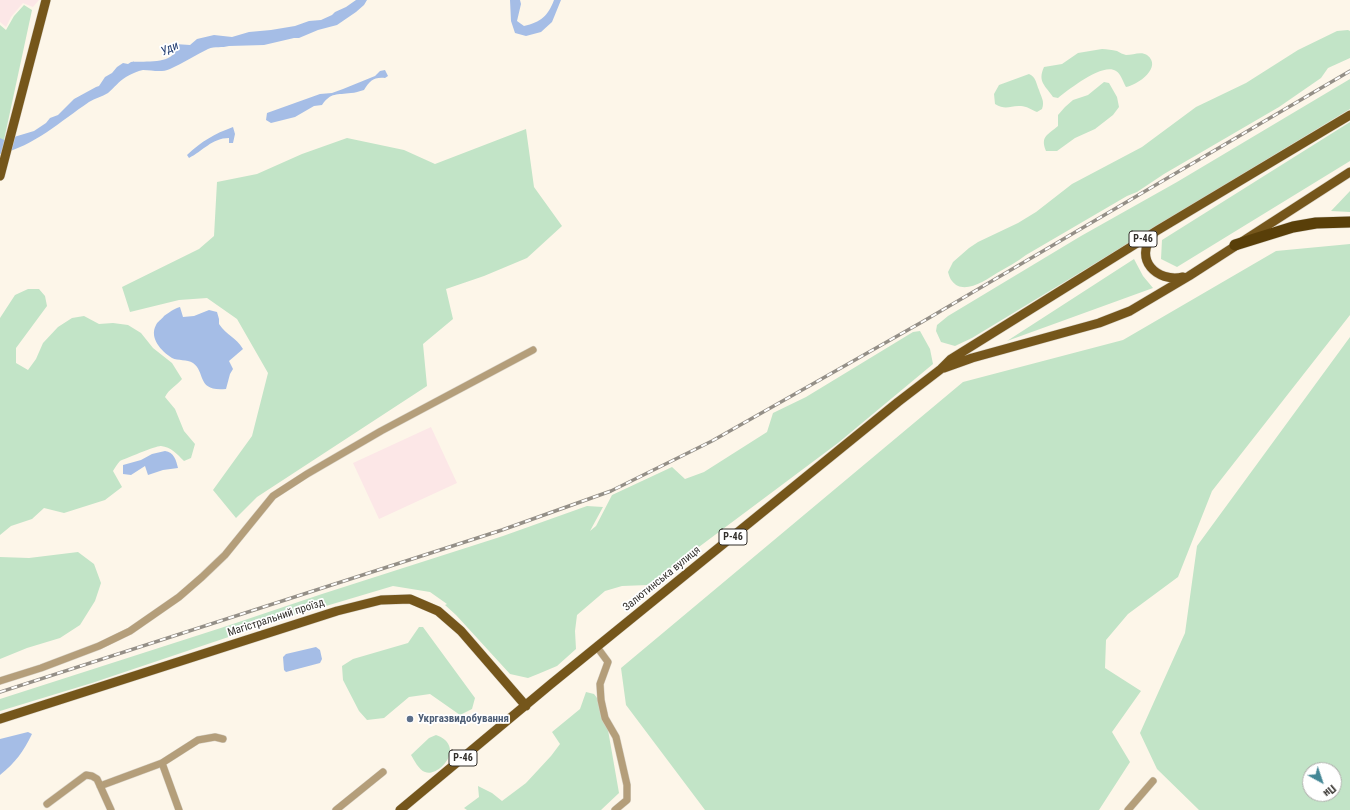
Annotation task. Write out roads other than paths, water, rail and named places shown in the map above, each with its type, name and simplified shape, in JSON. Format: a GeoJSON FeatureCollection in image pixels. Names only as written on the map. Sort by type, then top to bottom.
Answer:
{"type":"FeatureCollection","features":[{"type":"Feature","properties":{"kind":"highway"},"geometry":{"type":"LineString","coordinates":[[1235,245],[1293,227],[1316,223],[1350,222]]}},
{"type":"Feature","properties":{"kind":"main road"},"geometry":{"type":"LineString","coordinates":[[0,176],[46,0]]}},
{"type":"Feature","properties":{"kind":"main road","name":"Р-46"},"geometry":{"type":"LineString","coordinates":[[940,369],[951,359],[1158,230],[1350,115]]}},
{"type":"Feature","properties":{"kind":"main road","name":"Р-46"},"geometry":{"type":"LineString","coordinates":[[940,369],[972,358],[1109,320],[1130,311],[1189,276],[1350,172]]}},
{"type":"Feature","properties":{"kind":"main road"},"geometry":{"type":"LineString","coordinates":[[1158,230],[1147,244],[1145,253],[1149,265],[1155,272],[1164,277],[1174,279],[1189,276]]}},
{"type":"Feature","properties":{"kind":"main road","name":"Залютинська вулиця"},"geometry":{"type":"LineString","coordinates":[[400,810],[551,684],[940,369]]}},
{"type":"Feature","properties":{"kind":"main road","name":"Магістральний проїзд"},"geometry":{"type":"LineString","coordinates":[[0,719],[337,611],[381,600],[410,599],[438,611],[461,631],[526,706]]}},
{"type":"Feature","properties":{"kind":"street"},"geometry":{"type":"LineString","coordinates":[[0,681],[41,668],[99,646],[130,631],[180,597],[214,566],[273,496],[381,430],[533,350]]}},
{"type":"Feature","properties":{"kind":"street"},"geometry":{"type":"LineString","coordinates":[[597,647],[608,662],[600,684],[601,700],[605,718],[616,737],[627,785],[627,800],[615,810]]}},
{"type":"Feature","properties":{"kind":"street"},"geometry":{"type":"LineString","coordinates":[[100,786],[106,782],[162,763],[198,740],[215,737],[223,739]]}},
{"type":"Feature","properties":{"kind":"street"},"geometry":{"type":"LineString","coordinates":[[162,763],[179,810]]}},
{"type":"Feature","properties":{"kind":"street"},"geometry":{"type":"LineString","coordinates":[[336,810],[383,772]]}},
{"type":"Feature","properties":{"kind":"street"},"geometry":{"type":"LineString","coordinates":[[47,804],[86,775],[97,779],[111,810]]}},
{"type":"Feature","properties":{"kind":"street"},"geometry":{"type":"LineString","coordinates":[[1128,810],[1153,780]]}},
{"type":"Feature","properties":{"kind":"water"},"geometry":{"type":"Polygon","coordinates":[[[356,0],[367,0],[356,12],[337,25],[318,30],[299,38],[264,45],[211,48],[167,70],[143,70],[134,73],[123,79],[108,93],[89,102],[36,139],[0,154],[0,138],[4,140],[34,131],[46,123],[50,118],[58,115],[74,99],[99,86],[105,77],[123,63],[128,64],[131,62],[166,59],[171,57],[174,53],[175,44],[190,45],[197,39],[214,35],[232,37],[249,32],[295,26],[309,21],[321,20],[356,0]]]}},
{"type":"Feature","properties":{"kind":"water"},"geometry":{"type":"Polygon","coordinates":[[[510,0],[520,0],[521,4],[517,21],[524,26],[543,18],[554,0],[561,0],[552,22],[541,32],[526,36],[515,33],[511,21],[510,0]]]}},
{"type":"Feature","properties":{"kind":"water"},"geometry":{"type":"Polygon","coordinates":[[[385,70],[388,76],[385,78],[372,80],[364,90],[331,96],[322,105],[314,106],[295,117],[271,123],[266,120],[267,113],[320,94],[332,93],[343,89],[375,76],[380,71],[385,70]]]}},
{"type":"Feature","properties":{"kind":"water"},"geometry":{"type":"Polygon","coordinates":[[[233,127],[235,134],[233,143],[229,143],[229,138],[218,140],[189,158],[187,155],[208,138],[233,127]]]}},
{"type":"Feature","properties":{"kind":"water"},"geometry":{"type":"Polygon","coordinates":[[[180,307],[183,317],[194,316],[209,310],[217,312],[219,324],[243,349],[229,361],[233,369],[226,389],[210,387],[203,380],[197,367],[193,363],[172,358],[157,344],[154,330],[157,324],[164,316],[180,307]]]}},
{"type":"Feature","properties":{"kind":"water"},"geometry":{"type":"Polygon","coordinates":[[[165,451],[173,455],[178,468],[163,470],[148,475],[145,466],[131,475],[123,474],[123,465],[141,460],[152,454],[165,451]]]}},
{"type":"Feature","properties":{"kind":"water"},"geometry":{"type":"Polygon","coordinates":[[[316,647],[320,650],[322,659],[320,663],[286,672],[284,670],[283,657],[286,654],[316,647]]]}},
{"type":"Feature","properties":{"kind":"water"},"geometry":{"type":"Polygon","coordinates":[[[28,732],[32,734],[22,751],[15,761],[0,775],[0,739],[28,732]]]}},
{"type":"Feature","properties":{"kind":"railway"},"geometry":{"type":"LineString","coordinates":[[0,692],[502,530],[611,491],[712,441],[922,322],[1350,71]]}},
{"type":"Feature","properties":{"kind":"place","name":"Укргазвидобування"},"geometry":{"type":"Point","coordinates":[410,719]}},
{"type":"Feature","properties":{"kind":"water label","name":"Уди"},"geometry":{"type":"Point","coordinates":[170,49]}}]}
